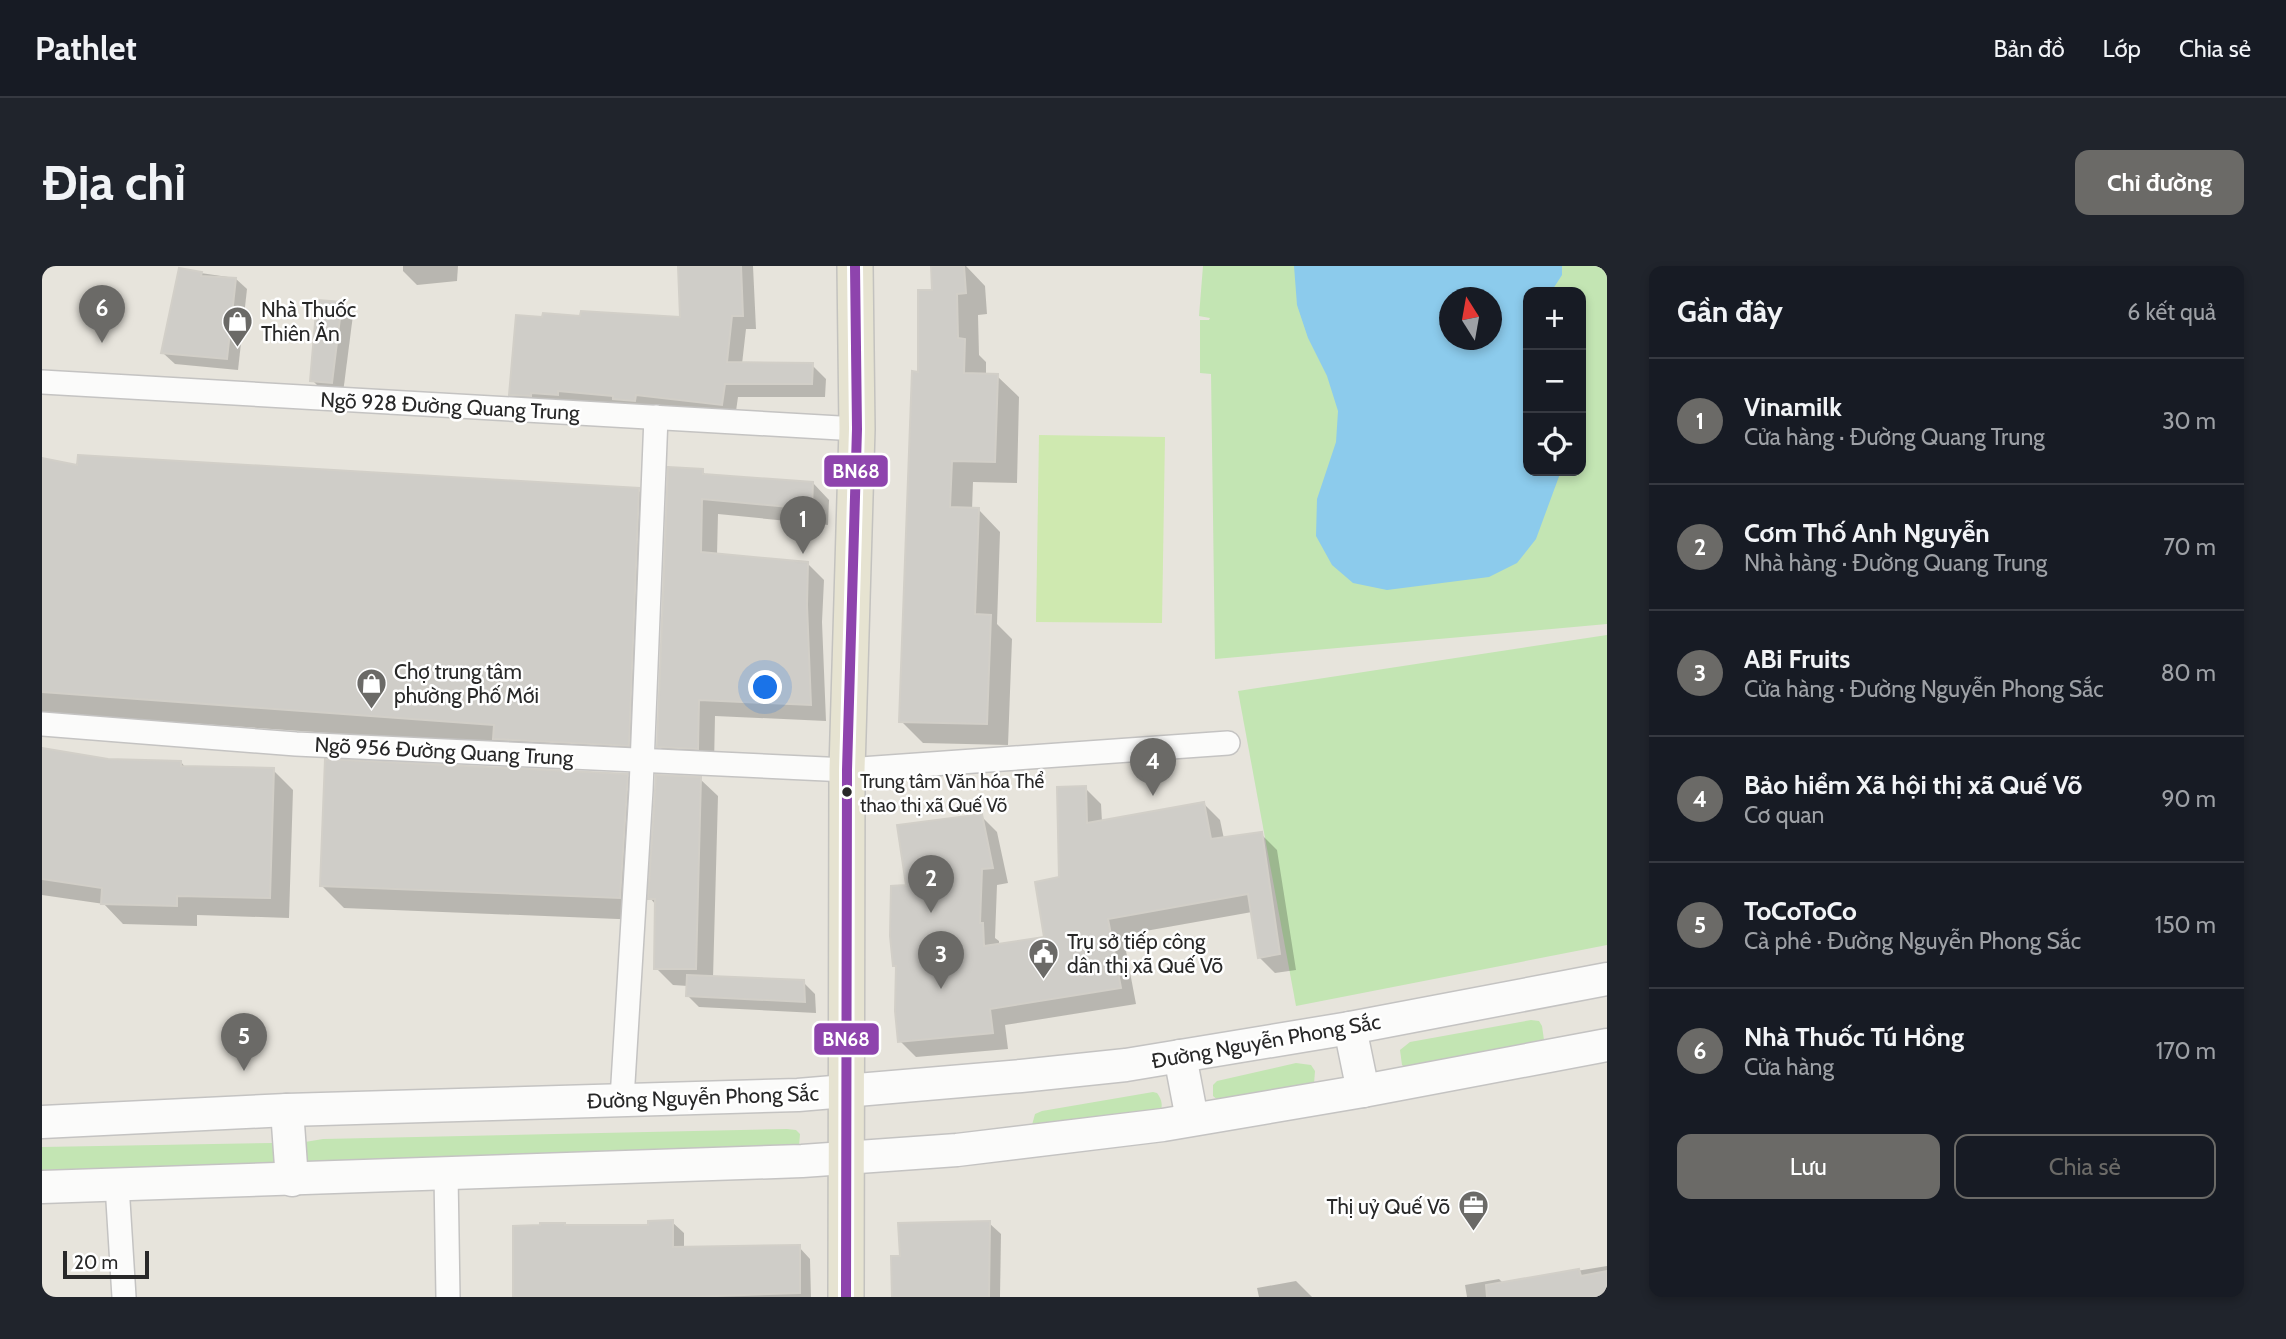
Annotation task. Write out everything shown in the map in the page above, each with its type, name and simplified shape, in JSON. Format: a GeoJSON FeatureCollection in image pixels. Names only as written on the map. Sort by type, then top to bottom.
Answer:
{"type":"FeatureCollection","features":[{"type":"Feature","properties":{"kind":"main road"},"geometry":{"type":"LineString","coordinates":[[846,1297],[847,771],[858,429],[855,266]]}},
{"type":"Feature","properties":{"kind":"main road","name":"Đường Nguyễn Phong Sắc"},"geometry":{"type":"LineString","coordinates":[[42,1122],[287,1110],[798,1096],[1113,1067],[1350,1028],[1607,979]]}},
{"type":"Feature","properties":{"kind":"main road"},"geometry":{"type":"LineString","coordinates":[[1350,1028],[1363,1091]]}},
{"type":"Feature","properties":{"kind":"main road"},"geometry":{"type":"LineString","coordinates":[[42,1187],[802,1161],[957,1150],[1192,1119],[1363,1091],[1607,1045]]}},
{"type":"Feature","properties":{"kind":"main road"},"geometry":{"type":"LineString","coordinates":[[1180,1056],[1192,1119]]}},
{"type":"Feature","properties":{"kind":"main road"},"geometry":{"type":"LineString","coordinates":[[287,1110],[292,1180]]}},
{"type":"Feature","properties":{"kind":"street","name":"Ngõ 928 Đường Quang Trung"},"geometry":{"type":"LineString","coordinates":[[42,382],[858,429]]}},
{"type":"Feature","properties":{"kind":"street"},"geometry":{"type":"LineString","coordinates":[[622,1099],[642,761],[656,417]]}},
{"type":"Feature","properties":{"kind":"street","name":"Ngõ 956 Đường Quang Trung"},"geometry":{"type":"LineString","coordinates":[[42,724],[296,744],[847,771],[1228,743]]}},
{"type":"Feature","properties":{"kind":"street"},"geometry":{"type":"LineString","coordinates":[[446,1174],[448,1297]]}},
{"type":"Feature","properties":{"kind":"street"},"geometry":{"type":"LineString","coordinates":[[117,1185],[124,1297]]}},
{"type":"Feature","properties":{"kind":"green space"},"geometry":{"type":"Polygon","coordinates":[[[1203,266],[1607,266],[1607,624],[1215,659],[1211,374],[1200,373],[1200,320],[1210,318],[1199,316],[1203,266]]]}},
{"type":"Feature","properties":{"kind":"green space"},"geometry":{"type":"Polygon","coordinates":[[[1039,435],[1165,437],[1162,623],[1036,622],[1039,435]]]}},
{"type":"Feature","properties":{"kind":"green space"},"geometry":{"type":"Polygon","coordinates":[[[1607,635],[1607,945],[1296,1006],[1238,691],[1607,635]]]}},
{"type":"Feature","properties":{"kind":"green space"},"geometry":{"type":"Polygon","coordinates":[[[1531,1020],[1539,1021],[1542,1026],[1544,1040],[1540,1045],[1406,1068],[1402,1065],[1400,1050],[1410,1042],[1531,1020]]]}},
{"type":"Feature","properties":{"kind":"green space"},"geometry":{"type":"Polygon","coordinates":[[[1296,1063],[1311,1065],[1315,1071],[1314,1084],[1219,1101],[1213,1096],[1213,1085],[1217,1081],[1296,1063]]]}},
{"type":"Feature","properties":{"kind":"green space"},"geometry":{"type":"Polygon","coordinates":[[[1157,1093],[1161,1100],[1160,1113],[1032,1125],[1035,1114],[1042,1111],[1157,1093]]]}},
{"type":"Feature","properties":{"kind":"green space"},"geometry":{"type":"Polygon","coordinates":[[[796,1130],[800,1134],[799,1146],[313,1164],[303,1162],[305,1142],[323,1139],[796,1130]]]}},
{"type":"Feature","properties":{"kind":"green space"},"geometry":{"type":"Polygon","coordinates":[[[278,1144],[280,1161],[273,1165],[42,1170],[42,1147],[278,1144]]]}},
{"type":"Feature","properties":{"kind":"water"},"geometry":{"type":"Polygon","coordinates":[[[1294,266],[1562,266],[1562,275],[1554,287],[1523,287],[1523,476],[1559,476],[1536,539],[1517,563],[1489,577],[1387,590],[1353,583],[1332,565],[1316,536],[1317,499],[1336,442],[1338,411],[1327,376],[1308,338],[1297,305],[1294,266]]]}},
{"type":"Feature","properties":{"kind":"building"},"geometry":{"type":"Polygon","coordinates":[[[678,266],[741,266],[743,316],[732,316],[727,362],[813,363],[812,384],[725,384],[722,405],[636,395],[635,401],[613,399],[613,396],[558,391],[558,395],[509,395],[516,315],[542,317],[543,313],[580,316],[581,311],[680,317],[678,266]]]}},
{"type":"Feature","properties":{"kind":"building","name":"Trung tâm Văn hóa Thể thao thị xã Quế Võ"},"geometry":{"type":"Polygon","coordinates":[[[931,266],[964,266],[966,293],[957,294],[958,338],[965,339],[964,373],[998,374],[995,462],[952,461],[950,507],[979,508],[975,614],[991,615],[987,724],[899,722],[912,371],[918,372],[918,290],[932,290],[931,266]]]}},
{"type":"Feature","properties":{"kind":"building"},"geometry":{"type":"Polygon","coordinates":[[[179,268],[202,272],[201,276],[236,278],[227,359],[161,353],[179,268]]]}},
{"type":"Feature","properties":{"kind":"building"},"geometry":{"type":"Polygon","coordinates":[[[317,300],[342,302],[332,383],[310,381],[317,300]]]}},
{"type":"Feature","properties":{"kind":"building"},"geometry":{"type":"Polygon","coordinates":[[[78,455],[639,488],[629,746],[493,739],[494,725],[42,692],[42,458],[77,465],[78,455]]]}},
{"type":"Feature","properties":{"kind":"building"},"geometry":{"type":"Polygon","coordinates":[[[668,467],[703,469],[703,474],[813,482],[812,509],[702,499],[701,552],[808,562],[811,705],[699,700],[698,749],[657,747],[668,467]]]}},
{"type":"Feature","properties":{"kind":"building"},"geometry":{"type":"Polygon","coordinates":[[[42,748],[108,759],[181,761],[181,766],[274,768],[270,898],[177,896],[177,906],[101,904],[102,888],[42,879],[42,748]]]}},
{"type":"Feature","properties":{"kind":"building"},"geometry":{"type":"Polygon","coordinates":[[[325,759],[628,774],[620,898],[320,886],[325,759]]]}},
{"type":"Feature","properties":{"kind":"building"},"geometry":{"type":"Polygon","coordinates":[[[656,775],[701,777],[696,969],[654,969],[655,899],[648,899],[656,775]]]}},
{"type":"Feature","properties":{"kind":"building"},"geometry":{"type":"Polygon","coordinates":[[[1086,786],[1087,823],[1204,802],[1211,839],[1262,832],[1280,954],[1258,958],[1248,894],[1108,919],[1121,988],[990,1009],[993,1033],[898,1042],[895,1011],[896,966],[893,966],[890,936],[891,886],[906,885],[897,825],[982,814],[993,868],[982,869],[980,923],[983,923],[984,946],[1044,937],[1035,882],[1059,877],[1057,787],[1086,786]]]}},
{"type":"Feature","properties":{"kind":"building"},"geometry":{"type":"Polygon","coordinates":[[[687,975],[804,980],[805,1002],[686,996],[687,975]]]}},
{"type":"Feature","properties":{"kind":"building"},"geometry":{"type":"Polygon","coordinates":[[[673,1220],[673,1247],[800,1245],[800,1293],[689,1297],[513,1297],[513,1226],[540,1223],[648,1225],[648,1221],[673,1220]]]}},
{"type":"Feature","properties":{"kind":"building"},"geometry":{"type":"Polygon","coordinates":[[[990,1221],[989,1297],[892,1297],[891,1256],[900,1256],[898,1223],[990,1221]]]}},
{"type":"Feature","properties":{"kind":"building"},"geometry":{"type":"Polygon","coordinates":[[[1579,1269],[1581,1276],[1607,1271],[1607,1297],[1487,1297],[1486,1285],[1579,1269]]]}},
{"type":"Feature","properties":{"kind":"transit line","name":"BN68"},"geometry":{"type":"LineString","coordinates":[[846,1297],[847,770],[857,429],[855,266]]}},
{"type":"Feature","properties":{"kind":"place","name":"Nhà Thuốc Tú Hồng"},"geometry":{"type":"Point","coordinates":[102,343]}},
{"type":"Feature","properties":{"kind":"place","name":"Nhà Thuốc Thiên Ân"},"geometry":{"type":"Point","coordinates":[238,348]}},
{"type":"Feature","properties":{"kind":"place","name":"Vinamilk"},"geometry":{"type":"Point","coordinates":[803,554]}},
{"type":"Feature","properties":{"kind":"place","name":"Chợ trung tâm phường Phố Mới"},"geometry":{"type":"Point","coordinates":[371,710]}},
{"type":"Feature","properties":{"kind":"place","name":"Trung tâm Văn hóa Thể thao thị xã Quế Võ"},"geometry":{"type":"Point","coordinates":[847,792]}},
{"type":"Feature","properties":{"kind":"place","name":"Bảo hiểm Xã hội thị xã Quế Võ"},"geometry":{"type":"Point","coordinates":[1153,796]}},
{"type":"Feature","properties":{"kind":"place","name":"Cơm Thố Anh Nguyễn"},"geometry":{"type":"Point","coordinates":[931,913]}},
{"type":"Feature","properties":{"kind":"place","name":"Trụ sở tiếp công dân thị xã Quế Võ"},"geometry":{"type":"Point","coordinates":[1044,980]}},
{"type":"Feature","properties":{"kind":"place","name":"ABi Fruits"},"geometry":{"type":"Point","coordinates":[941,989]}},
{"type":"Feature","properties":{"kind":"place","name":"ToCoToCo"},"geometry":{"type":"Point","coordinates":[244,1071]}},
{"type":"Feature","properties":{"kind":"place","name":"Thị uỷ Quế Võ"},"geometry":{"type":"Point","coordinates":[1473,1233]}}]}
